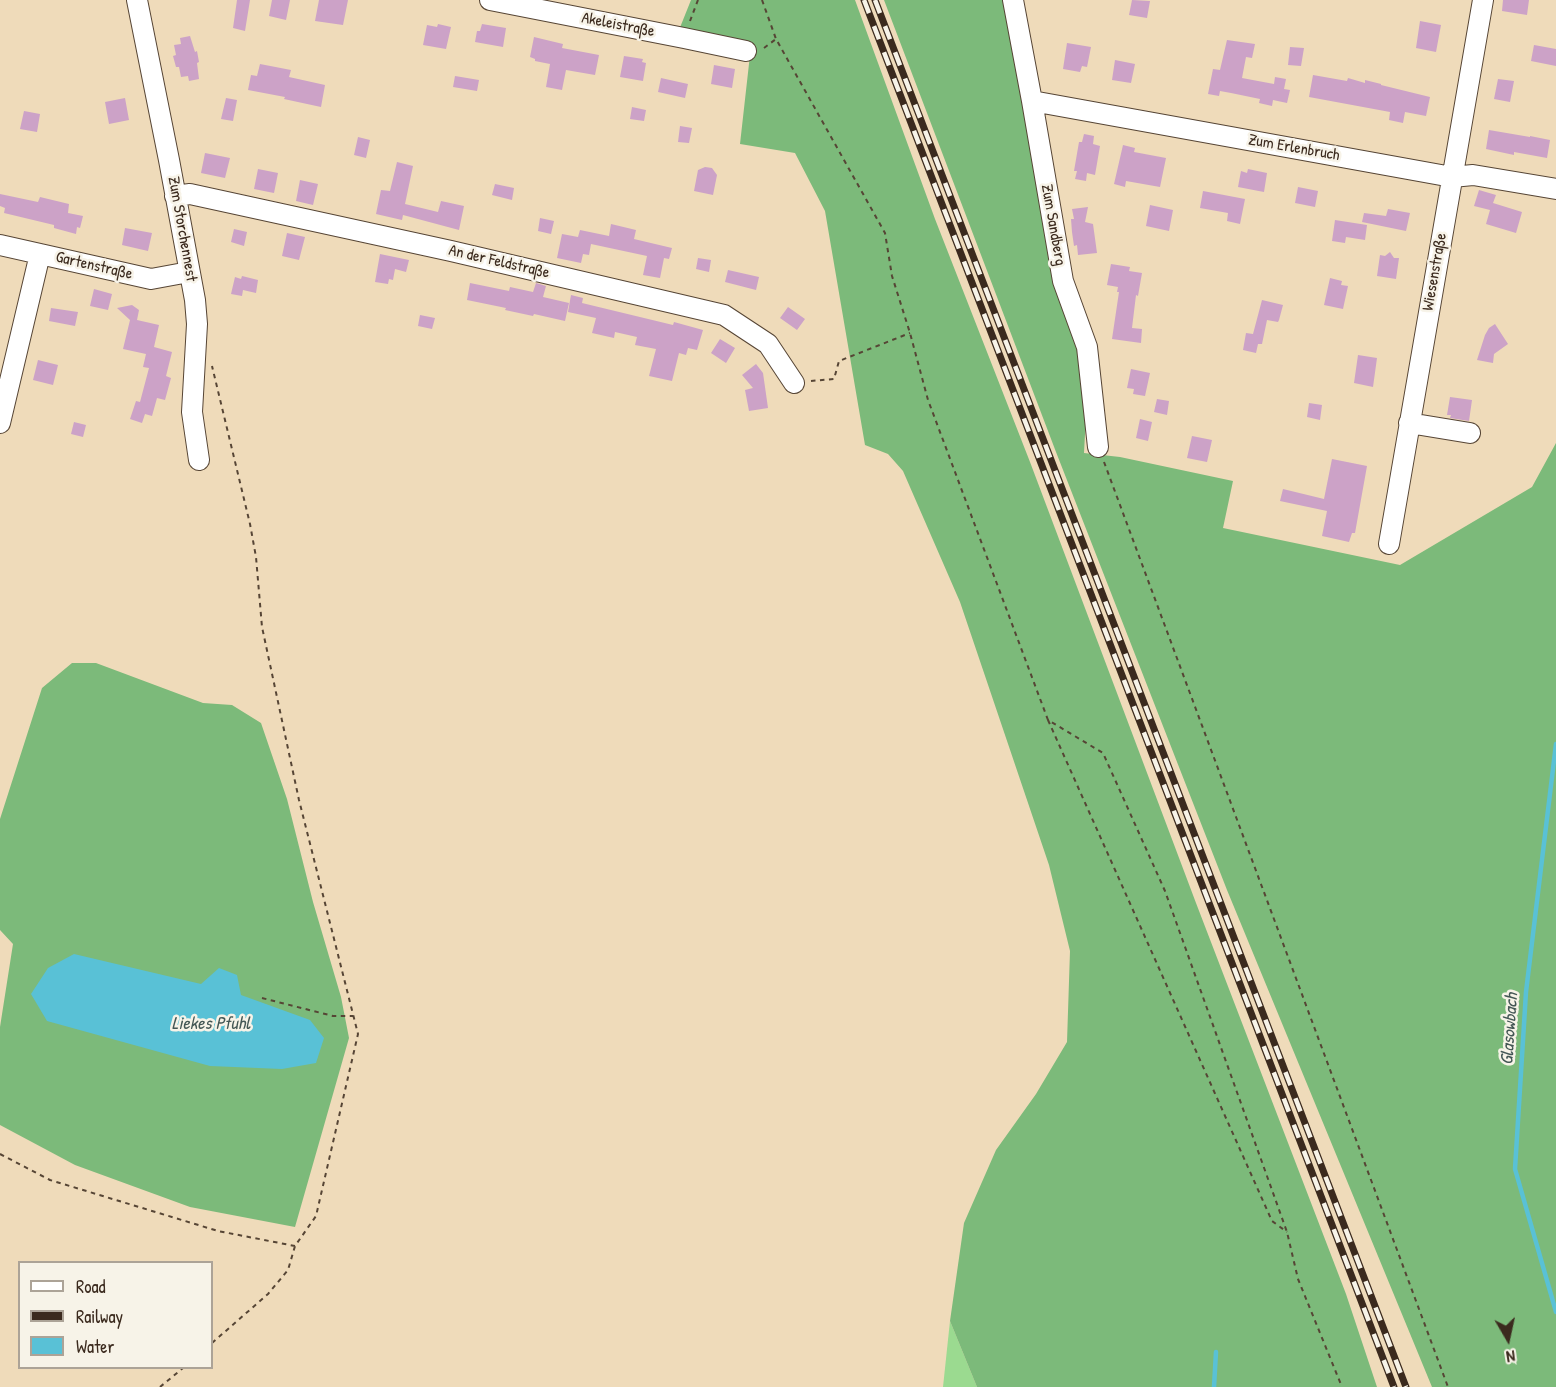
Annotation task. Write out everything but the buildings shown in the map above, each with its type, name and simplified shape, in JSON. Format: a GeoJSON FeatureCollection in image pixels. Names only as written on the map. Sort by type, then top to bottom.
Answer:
{"type":"FeatureCollection","features":[{"type":"Feature","properties":{"kind":"street","name":"Zum Storchennest"},"geometry":{"type":"LineString","coordinates":[[137,0],[195,300],[192,412],[199,460]]}},
{"type":"Feature","properties":{"kind":"street","name":"Akeleistraße"},"geometry":{"type":"LineString","coordinates":[[490,0],[746,51]]}},
{"type":"Feature","properties":{"kind":"street","name":"Zum Sandberg"},"geometry":{"type":"LineString","coordinates":[[1013,0],[1063,281],[1087,347],[1098,447]]}},
{"type":"Feature","properties":{"kind":"street","name":"Wiesenstraße"},"geometry":{"type":"LineString","coordinates":[[1389,544],[1483,0]]}},
{"type":"Feature","properties":{"kind":"street","name":"Zum Erlenbruch"},"geometry":{"type":"LineString","coordinates":[[1032,101],[1452,177],[1473,175],[1556,189]]}},
{"type":"Feature","properties":{"kind":"street","name":"An der Feldstraße"},"geometry":{"type":"LineString","coordinates":[[176,196],[190,194],[440,248],[724,315],[768,344],[794,383]]}},
{"type":"Feature","properties":{"kind":"street","name":"Gartenstraße"},"geometry":{"type":"LineString","coordinates":[[0,245],[151,279],[189,272]]}},
{"type":"Feature","properties":{"kind":"street"},"geometry":{"type":"LineString","coordinates":[[0,423],[40,254]]}},
{"type":"Feature","properties":{"kind":"street"},"geometry":{"type":"LineString","coordinates":[[1410,423],[1470,433]]}},
{"type":"Feature","properties":{"kind":"path"},"geometry":{"type":"LineString","coordinates":[[684,38],[698,0]]}},
{"type":"Feature","properties":{"kind":"path"},"geometry":{"type":"LineString","coordinates":[[762,0],[776,39],[885,233],[892,276],[928,400],[1048,720],[1272,1221],[1287,1232]]}},
{"type":"Feature","properties":{"kind":"path"},"geometry":{"type":"LineString","coordinates":[[794,383],[834,378],[839,361],[910,333]]}},
{"type":"Feature","properties":{"kind":"path"},"geometry":{"type":"LineString","coordinates":[[211,363],[250,525],[256,557],[262,627],[299,800],[358,1034],[316,1216],[295,1246],[288,1270],[268,1294],[213,1342]]}},
{"type":"Feature","properties":{"kind":"path"},"geometry":{"type":"LineString","coordinates":[[1098,447],[1448,1387]]}},
{"type":"Feature","properties":{"kind":"path"},"geometry":{"type":"LineString","coordinates":[[1048,720],[1103,753],[1165,891],[1287,1232],[1298,1279],[1342,1387]]}},
{"type":"Feature","properties":{"kind":"path"},"geometry":{"type":"LineString","coordinates":[[262,998],[333,1016],[353,1016]]}},
{"type":"Feature","properties":{"kind":"path"},"geometry":{"type":"LineString","coordinates":[[0,1154],[50,1180],[218,1231],[295,1246]]}},
{"type":"Feature","properties":{"kind":"path"},"geometry":{"type":"LineString","coordinates":[[160,1387],[182,1369]]}},
{"type":"Feature","properties":{"kind":"green space"},"geometry":{"type":"Polygon","coordinates":[[[691,0],[855,0],[935,219],[1030,462],[1346,1294],[1377,1387],[977,1387],[950,1321],[964,1223],[996,1150],[1036,1094],[1067,1042],[1070,951],[1049,865],[960,602],[903,471],[888,454],[865,445],[825,211],[795,153],[740,144],[751,46],[679,30],[691,0]]]}},
{"type":"Feature","properties":{"kind":"green space"},"geometry":{"type":"Polygon","coordinates":[[[884,0],[1007,0],[1088,377],[1084,453],[1120,457],[1233,481],[1223,528],[1400,565],[1532,487],[1556,443],[1556,1387],[1432,1387],[1227,890],[1056,452],[884,0]]]}},
{"type":"Feature","properties":{"kind":"green space"},"geometry":{"type":"Polygon","coordinates":[[[72,663],[96,663],[203,703],[232,705],[261,723],[287,799],[313,902],[341,997],[349,1038],[295,1227],[190,1207],[75,1165],[0,1125],[0,1027],[13,944],[0,930],[0,819],[42,688],[72,663]]]}},
{"type":"Feature","properties":{"kind":"green space"},"geometry":{"type":"Polygon","coordinates":[[[950,1321],[977,1387],[943,1387],[950,1321]]]}},
{"type":"Feature","properties":{"kind":"water","name":"Liekes Pfuhl"},"geometry":{"type":"Polygon","coordinates":[[[74,954],[201,984],[219,968],[237,975],[241,995],[310,1020],[324,1038],[316,1063],[282,1069],[210,1066],[47,1021],[31,994],[48,968],[74,954]]]}},
{"type":"Feature","properties":{"kind":"waterway","name":"Glasowbach"},"geometry":{"type":"LineString","coordinates":[[1556,744],[1526,992],[1515,1169],[1556,1312]]}},
{"type":"Feature","properties":{"kind":"waterway"},"geometry":{"type":"LineString","coordinates":[[1214,1387],[1216,1352]]}},
{"type":"Feature","properties":{"kind":"railway"},"geometry":{"type":"LineString","coordinates":[[864,0],[1394,1387]]}},
{"type":"Feature","properties":{"kind":"railway"},"geometry":{"type":"LineString","coordinates":[[875,0],[1406,1387]]}}]}
